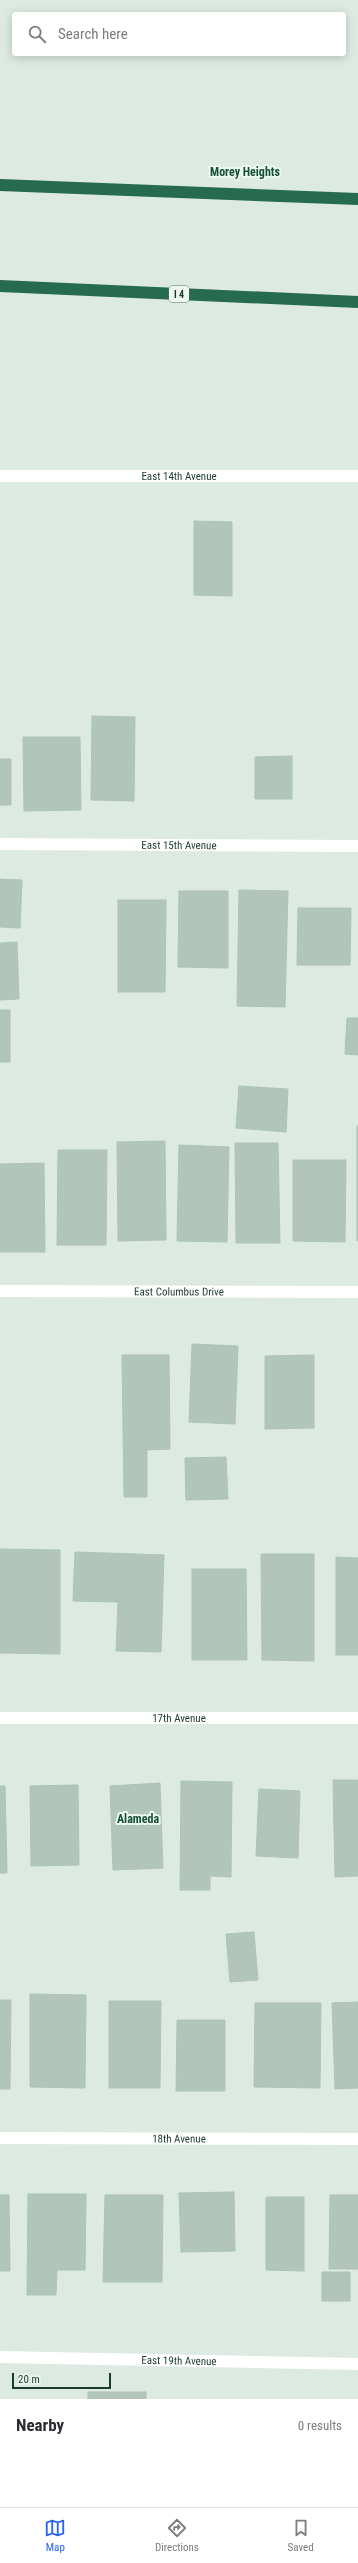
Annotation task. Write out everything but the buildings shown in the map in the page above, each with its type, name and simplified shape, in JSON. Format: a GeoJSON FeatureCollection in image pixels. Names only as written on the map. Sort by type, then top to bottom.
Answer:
{"type":"FeatureCollection","features":[{"type":"Feature","properties":{"kind":"highway"},"geometry":{"type":"LineString","coordinates":[[0,185],[358,199]]}},
{"type":"Feature","properties":{"kind":"highway","name":"I 4"},"geometry":{"type":"LineString","coordinates":[[0,286],[358,302]]}},
{"type":"Feature","properties":{"kind":"street","name":"East 14th Avenue"},"geometry":{"type":"LineString","coordinates":[[0,476],[358,476]]}},
{"type":"Feature","properties":{"kind":"street","name":"East 15th Avenue"},"geometry":{"type":"LineString","coordinates":[[0,844],[358,846]]}},
{"type":"Feature","properties":{"kind":"street","name":"East Columbus Drive"},"geometry":{"type":"LineString","coordinates":[[0,1291],[358,1292]]}},
{"type":"Feature","properties":{"kind":"street","name":"17th Avenue"},"geometry":{"type":"LineString","coordinates":[[0,1718],[358,1718]]}},
{"type":"Feature","properties":{"kind":"street","name":"18th Avenue"},"geometry":{"type":"LineString","coordinates":[[0,2138],[358,2139]]}},
{"type":"Feature","properties":{"kind":"street","name":"East 19th Avenue"},"geometry":{"type":"LineString","coordinates":[[0,2358],[358,2364]]}},
{"type":"Feature","properties":{"kind":"district","name":"Morey Heights"},"geometry":{"type":"Point","coordinates":[245,172]}},
{"type":"Feature","properties":{"kind":"district","name":"Alameda"},"geometry":{"type":"Point","coordinates":[138,1819]}}]}
